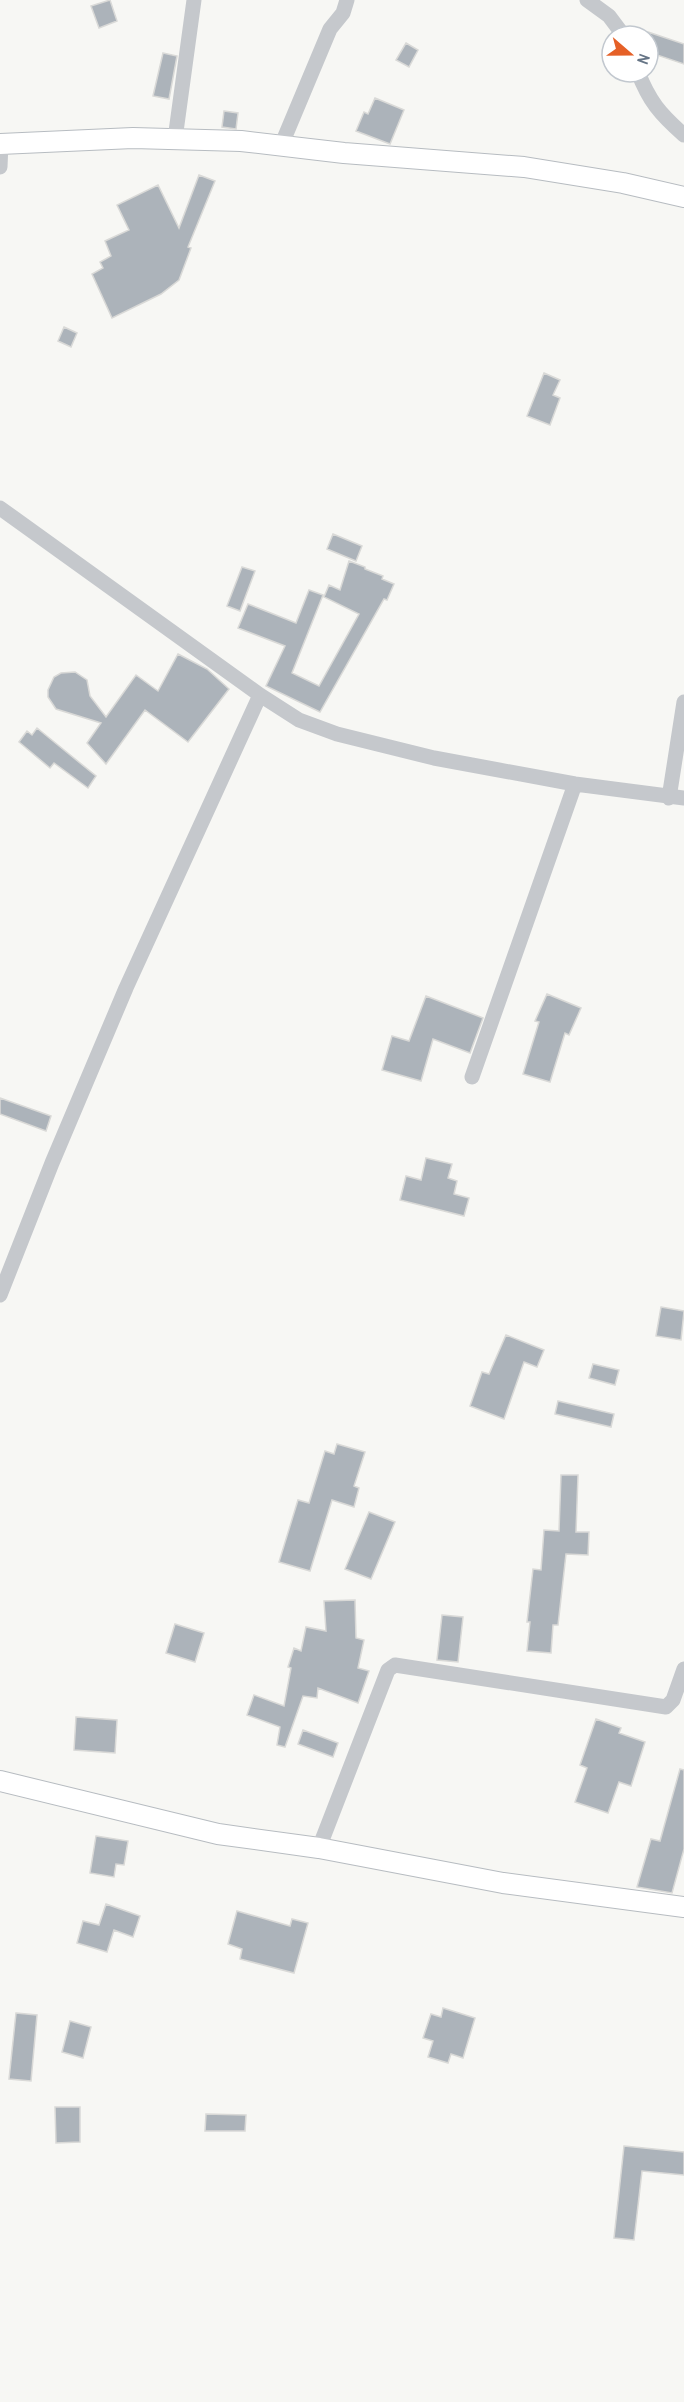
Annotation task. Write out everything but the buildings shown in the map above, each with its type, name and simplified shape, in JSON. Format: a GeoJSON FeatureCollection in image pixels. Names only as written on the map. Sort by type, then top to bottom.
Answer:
{"type":"FeatureCollection","features":[{"type":"Feature","properties":{"kind":"street"},"geometry":{"type":"LineString","coordinates":[[175,139],[194,0]]}},
{"type":"Feature","properties":{"kind":"street"},"geometry":{"type":"LineString","coordinates":[[281,146],[330,29],[343,13],[347,0]]}},
{"type":"Feature","properties":{"kind":"street"},"geometry":{"type":"LineString","coordinates":[[587,0],[609,16],[615,24]]}},
{"type":"Feature","properties":{"kind":"street"},"geometry":{"type":"LineString","coordinates":[[642,84],[647,97],[668,122],[684,135]]}},
{"type":"Feature","properties":{"kind":"street"},"geometry":{"type":"LineString","coordinates":[[0,167],[1,143],[133,138],[241,141],[344,153],[525,167],[623,183],[684,197]]}},
{"type":"Feature","properties":{"kind":"street"},"geometry":{"type":"LineString","coordinates":[[0,508],[260,695],[299,720],[338,734],[434,758],[575,784],[676,798],[684,702]]}},
{"type":"Feature","properties":{"kind":"street"},"geometry":{"type":"LineString","coordinates":[[0,1295],[52,1163],[126,988],[260,695]]}},
{"type":"Feature","properties":{"kind":"street"},"geometry":{"type":"LineString","coordinates":[[471,1077],[575,784]]}},
{"type":"Feature","properties":{"kind":"street"},"geometry":{"type":"LineString","coordinates":[[319,1848],[391,1667],[395,1665],[666,1707],[670,1706],[673,1700],[684,1669]]}},
{"type":"Feature","properties":{"kind":"street"},"geometry":{"type":"LineString","coordinates":[[0,1781],[218,1834],[319,1848],[503,1883],[684,1907]]}}]}
